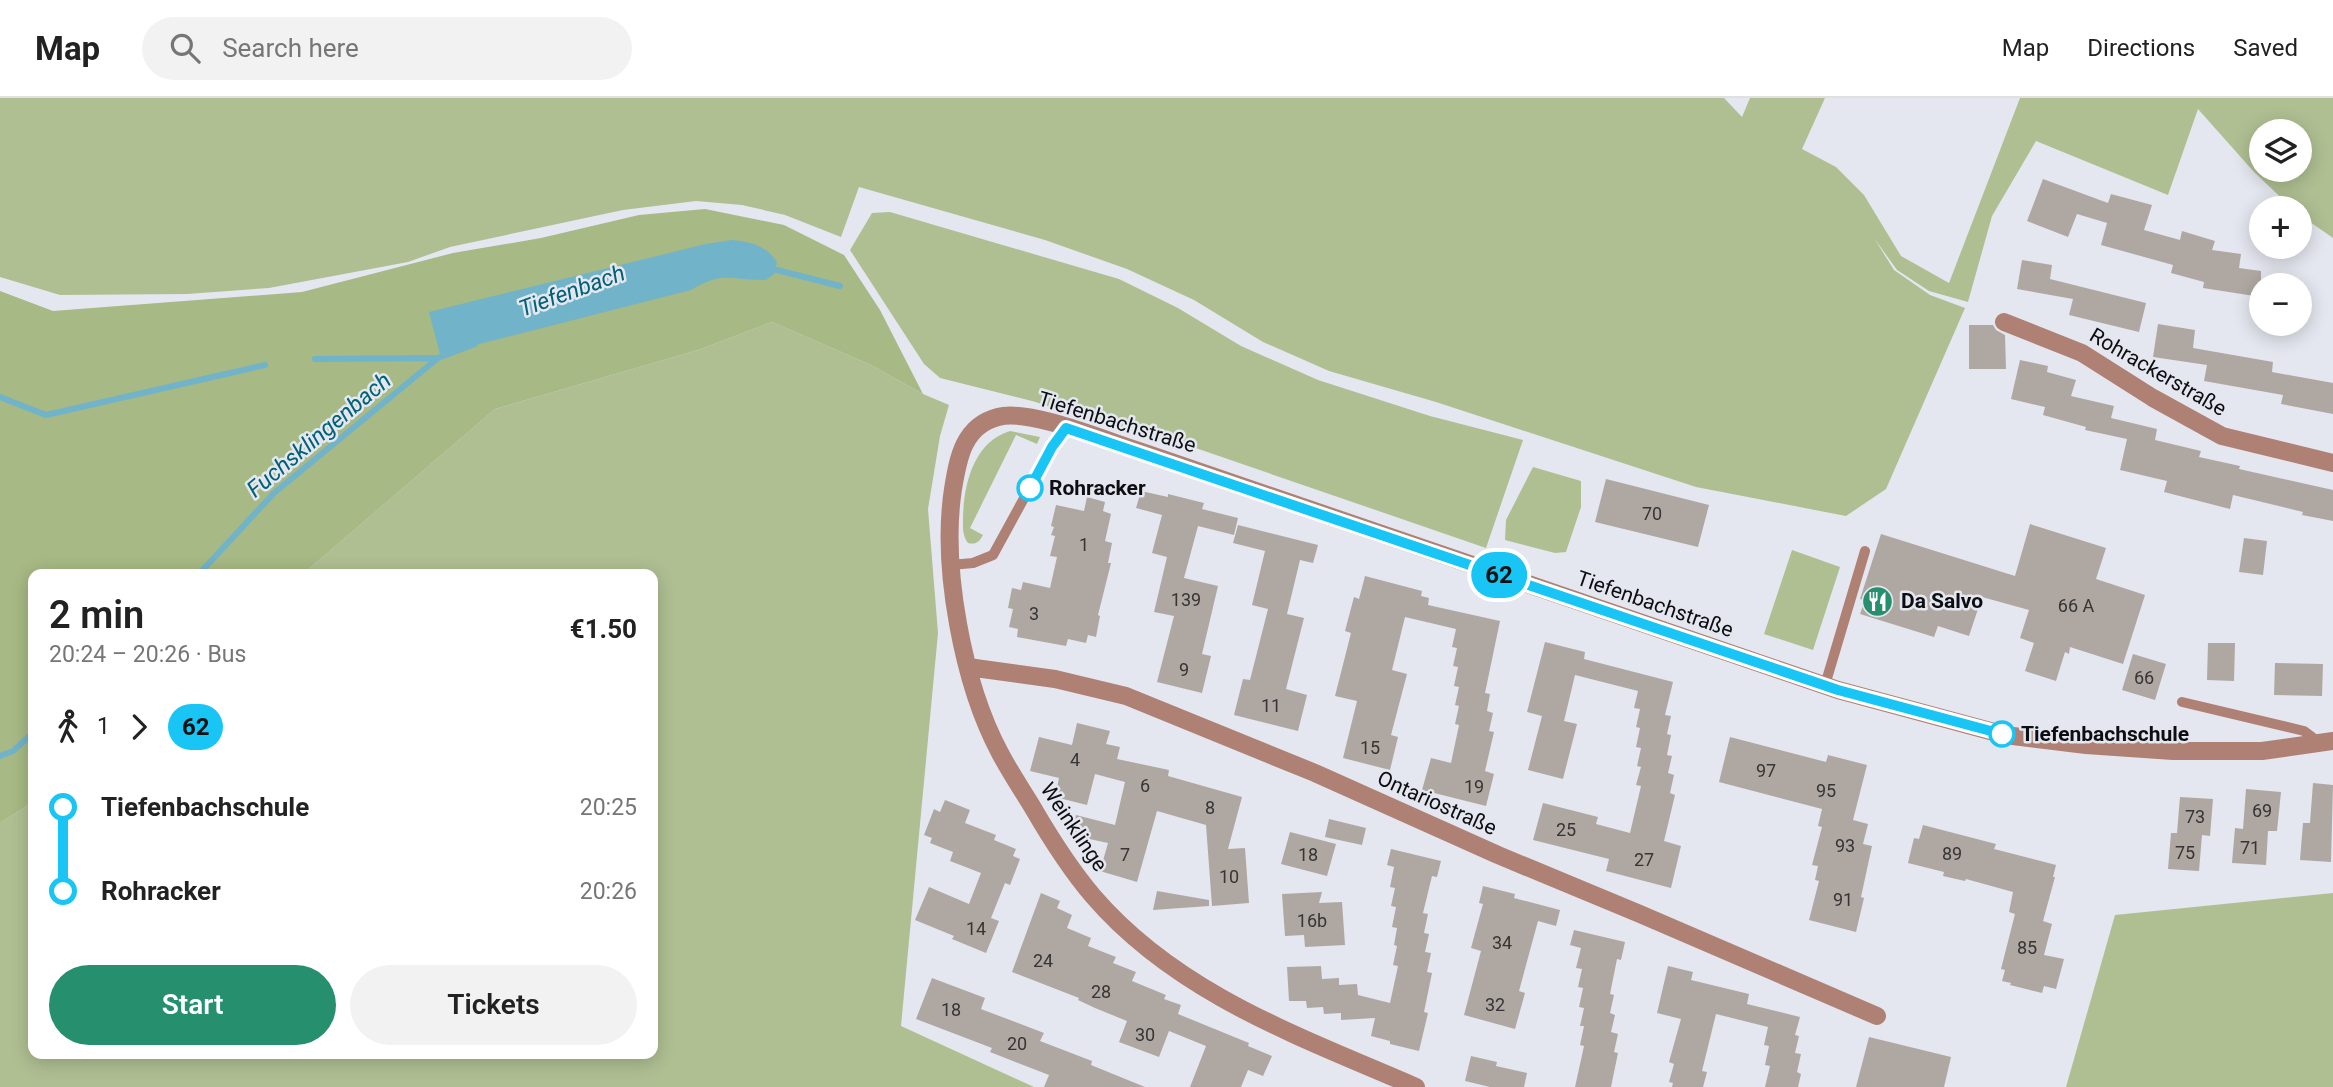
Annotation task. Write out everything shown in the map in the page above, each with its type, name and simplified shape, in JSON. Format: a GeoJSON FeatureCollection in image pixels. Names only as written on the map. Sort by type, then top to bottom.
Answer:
{"type":"FeatureCollection","features":[{"type":"Feature","properties":{"kind":"street","name":"Rohrackerstraße"},"geometry":{"type":"LineString","coordinates":[[2004,322],[2082,352],[2153,398],[2222,436],[2333,463]]}},
{"type":"Feature","properties":{"kind":"street","name":"Tiefenbachstraße"},"geometry":{"type":"LineString","coordinates":[[981,426],[996,417],[1009,415],[1036,418],[1825,685],[2005,735],[2086,745],[2173,751],[2262,751],[2326,742]]}},
{"type":"Feature","properties":{"kind":"street","name":"Weinklinge"},"geometry":{"type":"LineString","coordinates":[[981,426],[958,454],[951,503],[951,565],[959,630],[976,698],[999,752],[1057,849],[1094,897],[1138,940],[1191,980],[1253,1016],[1416,1087]]}},
{"type":"Feature","properties":{"kind":"street","name":"Ontariostraße"},"geometry":{"type":"LineString","coordinates":[[968,667],[1055,679],[1126,696],[1315,773],[1498,855],[1877,1016]]}},
{"type":"Feature","properties":{"kind":"lane"},"geometry":{"type":"LineString","coordinates":[[951,565],[973,563],[993,555],[1052,447],[1066,428]]}},
{"type":"Feature","properties":{"kind":"lane"},"geometry":{"type":"LineString","coordinates":[[1825,685],[1865,551]]}},
{"type":"Feature","properties":{"kind":"lane"},"geometry":{"type":"LineString","coordinates":[[2182,702],[2304,731],[2326,742]]}},
{"type":"Feature","properties":{"kind":"green space"},"geometry":{"type":"Polygon","coordinates":[[[0,98],[1724,98],[1742,117],[1750,98],[1825,98],[1802,149],[1836,167],[1864,195],[1901,256],[1949,283],[2020,98],[2333,98],[2333,238],[2312,223],[2312,196],[2279,196],[2265,182],[2312,182],[2312,119],[2249,119],[2249,166],[2198,109],[2168,195],[2036,141],[1992,216],[1968,302],[1929,291],[1897,270],[1874,238],[1894,270],[1930,295],[1965,308],[1886,489],[1846,516],[1696,487],[1436,402],[1329,371],[1263,342],[1194,300],[1127,269],[1045,240],[859,187],[841,237],[785,215],[742,205],[696,201],[623,210],[450,247],[408,262],[269,288],[187,294],[60,295],[0,277],[0,98]]]}},
{"type":"Feature","properties":{"kind":"green space"},"geometry":{"type":"Polygon","coordinates":[[[705,209],[784,225],[844,255],[880,310],[923,394],[871,365],[772,322],[698,350],[495,409],[309,569],[28,569],[28,805],[0,823],[0,291],[53,311],[302,292],[453,253],[541,238],[639,215],[705,209]]]}},
{"type":"Feature","properties":{"kind":"green space"},"geometry":{"type":"Polygon","coordinates":[[[890,212],[1119,279],[1178,308],[1241,346],[1318,380],[1430,416],[1523,440],[1486,548],[1152,433],[1143,436],[1032,401],[940,378],[924,364],[850,250],[872,213],[890,212]]]}},
{"type":"Feature","properties":{"kind":"green space"},"geometry":{"type":"Polygon","coordinates":[[[772,322],[871,365],[949,405],[940,436],[928,509],[938,633],[901,1026],[1034,1087],[0,1087],[0,823],[28,805],[28,1059],[658,1059],[658,569],[309,569],[495,409],[698,350],[772,322]]]}},
{"type":"Feature","properties":{"kind":"green space"},"geometry":{"type":"Polygon","coordinates":[[[1010,431],[1040,437],[1037,444],[1016,435],[970,528],[983,535],[977,542],[968,543],[963,531],[963,517],[973,465],[988,444],[1010,431]]]}},
{"type":"Feature","properties":{"kind":"green space"},"geometry":{"type":"Polygon","coordinates":[[[1533,467],[1581,481],[1581,507],[1566,552],[1555,553],[1505,540],[1506,520],[1533,467]]]}},
{"type":"Feature","properties":{"kind":"green space"},"geometry":{"type":"Polygon","coordinates":[[[1792,550],[1840,567],[1813,650],[1764,634],[1792,550]]]}},
{"type":"Feature","properties":{"kind":"green space"},"geometry":{"type":"Polygon","coordinates":[[[2333,893],[2333,1087],[2066,1087],[2115,915],[2333,893]]]}},
{"type":"Feature","properties":{"kind":"water"},"geometry":{"type":"Polygon","coordinates":[[[732,240],[751,243],[773,256],[777,262],[774,274],[766,280],[720,278],[691,290],[440,354],[429,312],[706,244],[732,240]]]}},
{"type":"Feature","properties":{"kind":"building"},"geometry":{"type":"Polygon","coordinates":[[[2043,179],[2108,203],[2111,194],[2152,205],[2144,230],[2180,240],[2182,231],[2215,241],[2212,250],[2241,254],[2239,268],[2261,273],[2249,273],[2249,295],[2203,288],[2204,282],[2171,273],[2173,265],[2101,245],[2107,223],[2077,214],[2068,237],[2027,221],[2043,179]]]}},
{"type":"Feature","properties":{"kind":"building"},"geometry":{"type":"Polygon","coordinates":[[[2022,260],[2052,265],[2050,279],[2146,303],[2139,332],[2069,315],[2073,299],[2017,289],[2022,260]]]}},
{"type":"Feature","properties":{"kind":"building"},"geometry":{"type":"Polygon","coordinates":[[[2158,324],[2195,330],[2193,348],[2273,362],[2272,372],[2333,383],[2333,414],[2281,404],[2283,395],[2204,381],[2207,365],[2153,357],[2158,324]]]}},
{"type":"Feature","properties":{"kind":"building"},"geometry":{"type":"Polygon","coordinates":[[[1969,325],[1993,325],[2005,335],[2006,369],[1969,369],[1969,325]]]}},
{"type":"Feature","properties":{"kind":"building"},"geometry":{"type":"Polygon","coordinates":[[[2020,360],[2048,366],[2047,372],[2076,380],[2071,396],[2114,406],[2111,418],[2157,429],[2155,440],[2201,451],[2199,457],[2240,466],[2239,469],[2333,490],[2333,521],[2233,495],[2230,509],[2164,492],[2167,481],[2120,470],[2127,439],[2085,430],[2086,427],[2043,415],[2045,407],[2011,399],[2020,360]]]}},
{"type":"Feature","properties":{"kind":"building"},"geometry":{"type":"Polygon","coordinates":[[[1606,479],[1709,505],[1698,547],[1595,522],[1606,479]]]}},
{"type":"Feature","properties":{"kind":"building"},"geometry":{"type":"Polygon","coordinates":[[[1141,491],[1168,497],[1168,494],[1204,503],[1202,509],[1238,518],[1234,535],[1198,526],[1184,578],[1218,586],[1202,654],[1211,656],[1202,693],[1157,682],[1174,616],[1154,612],[1167,557],[1152,553],[1162,515],[1136,508],[1141,491]]]}},
{"type":"Feature","properties":{"kind":"building"},"geometry":{"type":"Polygon","coordinates":[[[1087,497],[1105,502],[1103,511],[1111,514],[1105,541],[1112,543],[1108,563],[1111,563],[1098,615],[1096,637],[1088,635],[1086,643],[1068,639],[1066,646],[1017,637],[1018,629],[1009,627],[1013,609],[1008,608],[1012,588],[1021,590],[1023,582],[1050,588],[1057,557],[1050,556],[1055,536],[1051,535],[1054,527],[1051,526],[1056,505],[1084,511],[1087,497]]]}},
{"type":"Feature","properties":{"kind":"building","name":"Tiefenbachschule"},"geometry":{"type":"Polygon","coordinates":[[[2030,524],[2106,548],[2096,579],[2145,595],[2123,664],[2070,647],[2069,654],[2065,652],[2056,681],[2025,671],[2034,643],[2020,638],[2029,610],[1982,597],[1969,636],[1938,626],[1934,637],[1860,614],[1865,600],[1860,599],[1881,534],[2015,576],[2030,524]]]}},
{"type":"Feature","properties":{"kind":"building"},"geometry":{"type":"Polygon","coordinates":[[[1238,525],[1318,545],[1313,563],[1300,560],[1287,614],[1304,618],[1286,689],[1307,695],[1298,731],[1234,715],[1243,679],[1250,680],[1268,609],[1252,605],[1265,551],[1233,543],[1238,525]]]}},
{"type":"Feature","properties":{"kind":"building"},"geometry":{"type":"Polygon","coordinates":[[[2244,538],[2267,541],[2263,575],[2239,572],[2244,538]]]}},
{"type":"Feature","properties":{"kind":"building"},"geometry":{"type":"Polygon","coordinates":[[[1365,576],[1422,591],[1421,596],[1429,598],[1428,605],[1500,621],[1485,693],[1490,694],[1487,711],[1493,713],[1489,731],[1494,732],[1485,771],[1494,774],[1486,806],[1422,790],[1431,758],[1451,763],[1459,725],[1455,724],[1459,706],[1455,705],[1459,687],[1454,686],[1458,667],[1453,666],[1457,648],[1452,647],[1456,629],[1405,617],[1392,670],[1407,674],[1391,735],[1398,737],[1390,770],[1343,758],[1357,701],[1335,696],[1351,633],[1345,631],[1354,597],[1359,599],[1365,576]]]}},
{"type":"Feature","properties":{"kind":"building"},"geometry":{"type":"Polygon","coordinates":[[[1545,642],[1585,652],[1584,659],[1673,682],[1665,715],[1671,716],[1667,734],[1671,735],[1667,755],[1672,756],[1668,773],[1674,775],[1670,793],[1675,795],[1664,841],[1681,846],[1671,888],[1606,871],[1609,859],[1533,840],[1543,803],[1598,817],[1596,824],[1630,833],[1641,786],[1636,785],[1641,767],[1637,766],[1641,748],[1636,747],[1640,709],[1634,708],[1638,691],[1575,675],[1564,721],[1577,724],[1563,779],[1528,770],[1542,716],[1527,712],[1545,642]]]}},
{"type":"Feature","properties":{"kind":"building"},"geometry":{"type":"Polygon","coordinates":[[[2208,643],[2235,643],[2234,681],[2207,680],[2208,643]]]}},
{"type":"Feature","properties":{"kind":"building"},"geometry":{"type":"Polygon","coordinates":[[[2133,654],[2166,664],[2155,700],[2122,690],[2133,654]]]}},
{"type":"Feature","properties":{"kind":"building"},"geometry":{"type":"Polygon","coordinates":[[[2275,663],[2323,664],[2322,696],[2274,695],[2275,663]]]}},
{"type":"Feature","properties":{"kind":"building"},"geometry":{"type":"Polygon","coordinates":[[[1077,723],[1110,731],[1106,744],[1120,747],[1117,759],[1169,770],[1168,776],[1242,797],[1228,849],[1245,848],[1249,903],[1212,906],[1206,825],[1157,811],[1137,882],[1100,871],[1108,843],[1071,835],[1076,815],[1115,825],[1125,782],[1095,774],[1087,805],[1055,797],[1059,778],[1030,771],[1039,737],[1072,745],[1077,723]]]}},
{"type":"Feature","properties":{"kind":"building"},"geometry":{"type":"Polygon","coordinates":[[[1730,737],[1826,762],[1828,755],[1867,765],[1853,820],[1868,824],[1863,844],[1872,846],[1856,932],[1809,920],[1819,881],[1815,880],[1818,866],[1812,865],[1822,827],[1818,826],[1822,809],[1719,782],[1730,737]]]}},
{"type":"Feature","properties":{"kind":"building"},"geometry":{"type":"Polygon","coordinates":[[[2313,783],[2333,785],[2331,862],[2300,860],[2303,823],[2310,823],[2313,783]]]}},
{"type":"Feature","properties":{"kind":"building"},"geometry":{"type":"Polygon","coordinates":[[[2246,789],[2281,792],[2277,831],[2268,831],[2266,865],[2232,863],[2235,828],[2243,829],[2246,789]]]}},
{"type":"Feature","properties":{"kind":"building"},"geometry":{"type":"Polygon","coordinates":[[[2180,797],[2213,799],[2210,836],[2202,835],[2199,871],[2168,869],[2171,833],[2177,833],[2180,797]]]}},
{"type":"Feature","properties":{"kind":"building"},"geometry":{"type":"Polygon","coordinates":[[[945,800],[970,810],[965,823],[996,835],[994,840],[1016,849],[1013,856],[1020,859],[1010,885],[1005,883],[991,918],[999,921],[986,953],[915,920],[929,887],[969,904],[981,873],[950,861],[953,852],[930,843],[932,838],[924,835],[934,809],[940,812],[945,800]]]}},
{"type":"Feature","properties":{"kind":"building"},"geometry":{"type":"Polygon","coordinates":[[[1329,819],[1366,828],[1362,845],[1325,837],[1329,819]]]}},
{"type":"Feature","properties":{"kind":"building"},"geometry":{"type":"Polygon","coordinates":[[[1923,825],[1996,844],[1994,849],[2056,865],[2043,921],[2052,924],[2044,955],[2064,959],[2056,989],[2044,986],[2042,993],[2002,981],[2005,970],[2001,969],[2015,914],[2009,912],[2013,892],[1966,879],[1965,881],[1943,876],[1944,872],[1908,863],[1914,838],[1919,839],[1923,825]]]}},
{"type":"Feature","properties":{"kind":"building"},"geometry":{"type":"Polygon","coordinates":[[[1290,832],[1336,844],[1327,876],[1281,864],[1290,832]]]}},
{"type":"Feature","properties":{"kind":"building"},"geometry":{"type":"Polygon","coordinates":[[[1391,849],[1441,861],[1437,877],[1432,876],[1423,913],[1428,914],[1424,933],[1429,934],[1425,952],[1431,953],[1427,972],[1432,973],[1424,1012],[1428,1013],[1419,1051],[1371,1036],[1375,1018],[1341,1020],[1341,1013],[1324,1014],[1323,1007],[1307,1008],[1306,1001],[1289,1001],[1287,967],[1321,966],[1322,979],[1339,978],[1339,985],[1357,984],[1358,995],[1390,1003],[1398,966],[1393,965],[1397,946],[1394,945],[1397,928],[1392,927],[1396,907],[1391,906],[1395,888],[1390,887],[1394,867],[1387,865],[1391,849]]]}},
{"type":"Feature","properties":{"kind":"building"},"geometry":{"type":"Polygon","coordinates":[[[1483,886],[1515,894],[1514,898],[1560,910],[1556,926],[1538,921],[1519,991],[1525,993],[1515,1029],[1464,1015],[1481,951],[1471,948],[1483,904],[1479,903],[1483,886]]]}},
{"type":"Feature","properties":{"kind":"building"},"geometry":{"type":"Polygon","coordinates":[[[1157,891],[1209,900],[1209,906],[1153,910],[1157,891]]]}},
{"type":"Feature","properties":{"kind":"building"},"geometry":{"type":"Polygon","coordinates":[[[1322,892],[1319,903],[1342,902],[1345,945],[1305,947],[1304,935],[1285,936],[1282,894],[1322,892]]]}},
{"type":"Feature","properties":{"kind":"building"},"geometry":{"type":"Polygon","coordinates":[[[1041,893],[1060,901],[1057,908],[1072,915],[1067,928],[1091,938],[1088,946],[1116,957],[1113,963],[1136,972],[1132,981],[1166,995],[1164,999],[1181,1005],[1178,1014],[1249,1043],[1248,1046],[1272,1056],[1263,1076],[1248,1070],[1241,1087],[1190,1087],[1206,1046],[1169,1031],[1159,1057],[1119,1042],[1127,1021],[1078,1000],[1079,998],[1012,972],[1041,893]]]}},
{"type":"Feature","properties":{"kind":"building"},"geometry":{"type":"Polygon","coordinates":[[[1574,930],[1625,942],[1621,960],[1617,959],[1610,994],[1614,995],[1610,1013],[1615,1015],[1611,1032],[1618,1034],[1614,1052],[1618,1053],[1611,1087],[1575,1087],[1584,1046],[1580,1045],[1584,1026],[1580,1026],[1584,1008],[1579,1007],[1583,988],[1578,987],[1582,969],[1576,968],[1581,948],[1570,945],[1574,930]]]}},
{"type":"Feature","properties":{"kind":"building"},"geometry":{"type":"Polygon","coordinates":[[[1668,966],[1693,972],[1691,980],[1749,994],[1747,1004],[1800,1017],[1795,1035],[1799,1036],[1795,1053],[1801,1054],[1797,1072],[1801,1074],[1798,1087],[1765,1087],[1770,1066],[1765,1065],[1769,1046],[1764,1045],[1768,1027],[1716,1014],[1702,1071],[1707,1072],[1703,1087],[1672,1087],[1673,1083],[1669,1082],[1674,1064],[1669,1062],[1681,1019],[1657,1013],[1668,966]]]}},
{"type":"Feature","properties":{"kind":"building"},"geometry":{"type":"Polygon","coordinates":[[[932,978],[985,998],[981,1009],[1044,1033],[1040,1041],[1092,1061],[1091,1065],[1145,1087],[1044,1087],[1049,1075],[990,1052],[992,1048],[916,1019],[932,978]]]}},
{"type":"Feature","properties":{"kind":"building"},"geometry":{"type":"Polygon","coordinates":[[[1869,1037],[1951,1057],[1944,1087],[1856,1087],[1869,1037]]]}},
{"type":"Feature","properties":{"kind":"building"},"geometry":{"type":"Polygon","coordinates":[[[1471,1056],[1497,1062],[1496,1066],[1527,1073],[1524,1087],[1490,1087],[1465,1081],[1471,1056]]]}},
{"type":"Feature","properties":{"kind":"waterway","name":"Tiefenbach"},"geometry":{"type":"LineString","coordinates":[[769,268],[840,286]]}},
{"type":"Feature","properties":{"kind":"waterway","name":"Tiefenbach"},"geometry":{"type":"LineString","coordinates":[[315,359],[438,358],[475,344]]}},
{"type":"Feature","properties":{"kind":"waterway","name":"Fuchsklingenbach"},"geometry":{"type":"LineString","coordinates":[[204,569],[274,493],[438,358]]}},
{"type":"Feature","properties":{"kind":"waterway","name":"Tiefenbach"},"geometry":{"type":"LineString","coordinates":[[0,397],[46,415],[265,365]]}},
{"type":"Feature","properties":{"kind":"waterway","name":"Fuchsklingenbach"},"geometry":{"type":"LineString","coordinates":[[0,756],[13,751],[28,738]]}},
{"type":"Feature","properties":{"kind":"bus line","name":"62"},"geometry":{"type":"LineString","coordinates":[[1030,488],[1052,447],[1066,428],[1838,690],[2002,734]]}},
{"type":"Feature","properties":{"kind":"place","name":"Rohracker"},"geometry":{"type":"Point","coordinates":[1030,488]}},
{"type":"Feature","properties":{"kind":"place","name":"Da Salvo"},"geometry":{"type":"Point","coordinates":[1878,601]}},
{"type":"Feature","properties":{"kind":"place","name":"Tiefenbachschule"},"geometry":{"type":"Point","coordinates":[2002,734]}}]}
